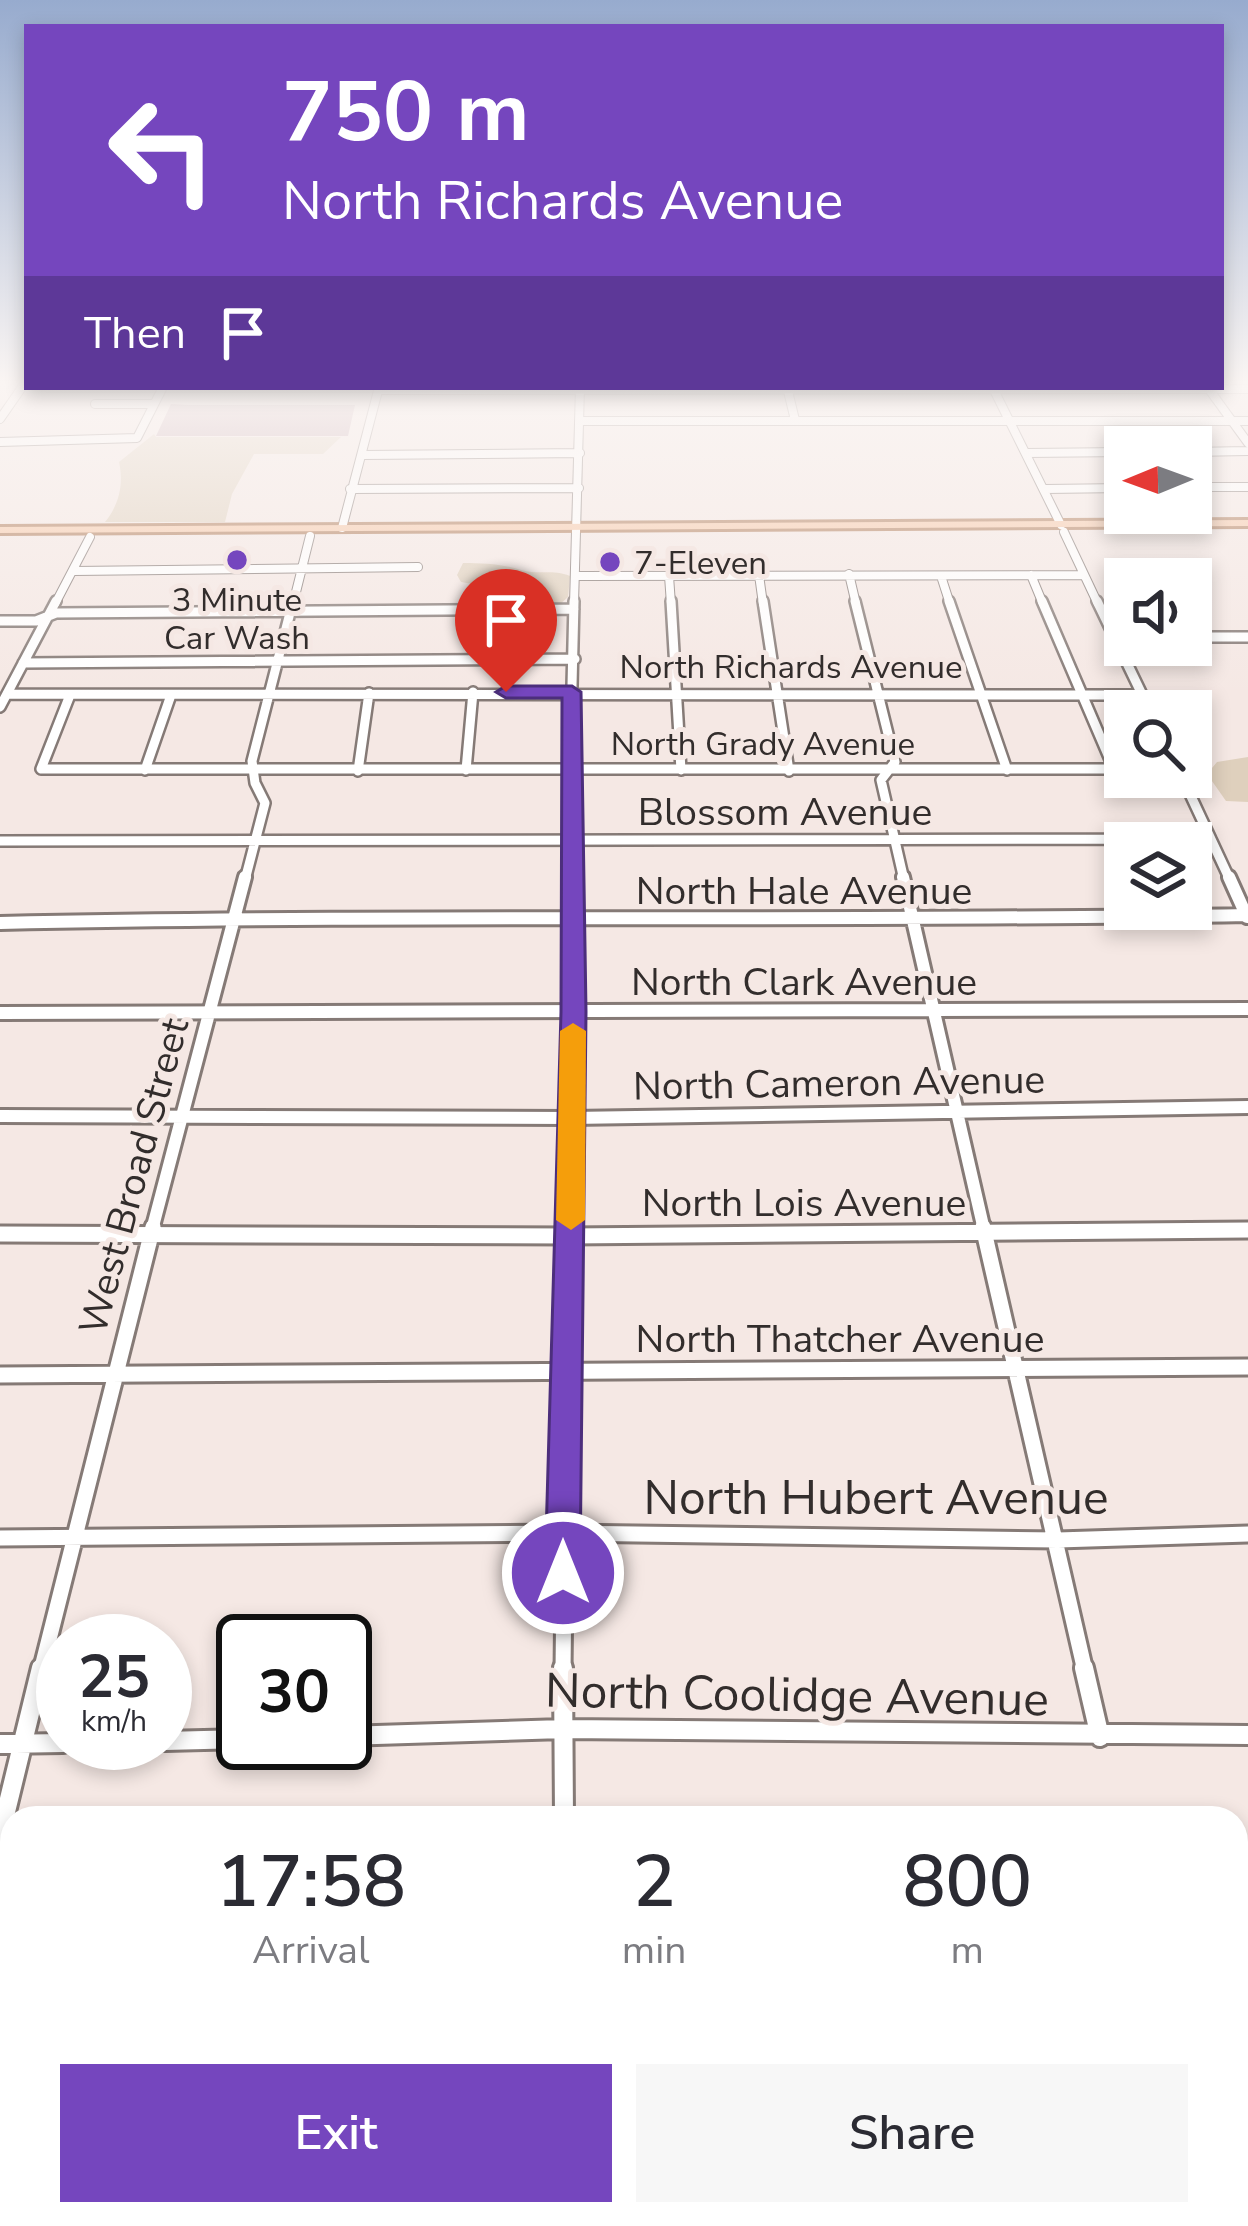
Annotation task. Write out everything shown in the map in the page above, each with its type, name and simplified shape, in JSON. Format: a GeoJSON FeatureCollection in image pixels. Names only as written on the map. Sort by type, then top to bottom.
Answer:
{"type":"FeatureCollection","features":[{"type":"Feature","properties":{"kind":"main road"},"geometry":{"type":"LineString","coordinates":[[691,533],[752,526]]}},
{"type":"Feature","properties":{"kind":"main road"},"geometry":{"type":"LineString","coordinates":[[0,535],[310,536],[752,526],[928,529]]}},
{"type":"Feature","properties":{"kind":"main road"},"geometry":{"type":"LineString","coordinates":[[310,536],[434,527]]}},
{"type":"Feature","properties":{"kind":"main road"},"geometry":{"type":"LineString","coordinates":[[0,535],[72,529],[434,527],[780,533],[1248,527]]}},
{"type":"Feature","properties":{"kind":"main road"},"geometry":{"type":"LineString","coordinates":[[1062,528],[1248,527]]}},
{"type":"Feature","properties":{"kind":"main road"},"geometry":{"type":"LineString","coordinates":[[90,536],[232,529]]}},
{"type":"Feature","properties":{"kind":"street"},"geometry":{"type":"LineString","coordinates":[[1212,488],[1248,487]]}},
{"type":"Feature","properties":{"kind":"street"},"geometry":{"type":"LineString","coordinates":[[341,528],[350,489],[579,488],[570,771],[575,841],[574,1012],[562,1533],[564,1806]]}},
{"type":"Feature","properties":{"kind":"street"},"geometry":{"type":"LineString","coordinates":[[1104,488],[1045,489],[1104,611]]}},
{"type":"Feature","properties":{"kind":"street"},"geometry":{"type":"LineString","coordinates":[[0,707],[90,536]]}},
{"type":"Feature","properties":{"kind":"street","name":"West Broad Street"},"geometry":{"type":"LineString","coordinates":[[8,1806],[114,1372],[265,803],[251,770],[274,660],[310,536]]}},
{"type":"Feature","properties":{"kind":"street"},"geometry":{"type":"LineString","coordinates":[[73,571],[418,567]]}},
{"type":"Feature","properties":{"kind":"street"},"geometry":{"type":"LineString","coordinates":[[849,574],[896,762],[881,780],[1100,1737]]}},
{"type":"Feature","properties":{"kind":"street"},"geometry":{"type":"LineString","coordinates":[[759,575],[789,771]]}},
{"type":"Feature","properties":{"kind":"street"},"geometry":{"type":"LineString","coordinates":[[1031,575],[1104,741]]}},
{"type":"Feature","properties":{"kind":"street"},"geometry":{"type":"LineString","coordinates":[[575,576],[1083,575]]}},
{"type":"Feature","properties":{"kind":"street"},"geometry":{"type":"LineString","coordinates":[[669,576],[681,770]]}},
{"type":"Feature","properties":{"kind":"street"},"geometry":{"type":"LineString","coordinates":[[941,576],[1007,770]]}},
{"type":"Feature","properties":{"kind":"street"},"geometry":{"type":"LineString","coordinates":[[0,621],[47,616],[574,609]]}},
{"type":"Feature","properties":{"kind":"street"},"geometry":{"type":"LineString","coordinates":[[1212,637],[1248,637]]}},
{"type":"Feature","properties":{"kind":"street"},"geometry":{"type":"LineString","coordinates":[[23,663],[574,659]]}},
{"type":"Feature","properties":{"kind":"street"},"geometry":{"type":"LineString","coordinates":[[0,676],[17,676]]}},
{"type":"Feature","properties":{"kind":"street"},"geometry":{"type":"LineString","coordinates":[[466,770],[473,692]]}},
{"type":"Feature","properties":{"kind":"street"},"geometry":{"type":"LineString","coordinates":[[358,771],[369,693]]}},
{"type":"Feature","properties":{"kind":"street","name":"North Richards Avenue"},"geometry":{"type":"LineString","coordinates":[[8,694],[1104,695]]}},
{"type":"Feature","properties":{"kind":"street","name":"North Grady Avenue"},"geometry":{"type":"LineString","coordinates":[[70,694],[41,769],[1104,769]]}},
{"type":"Feature","properties":{"kind":"street"},"geometry":{"type":"LineString","coordinates":[[145,770],[171,695]]}},
{"type":"Feature","properties":{"kind":"street","name":"Blossom Avenue"},"geometry":{"type":"LineString","coordinates":[[0,841],[1104,840]]}},
{"type":"Feature","properties":{"kind":"street"},"geometry":{"type":"LineString","coordinates":[[1212,841],[1247,916]]}},
{"type":"Feature","properties":{"kind":"street","name":"North Hale Avenue"},"geometry":{"type":"LineString","coordinates":[[0,923],[232,918],[915,921],[1247,916]]}},
{"type":"Feature","properties":{"kind":"street","name":"North Clark Avenue"},"geometry":{"type":"LineString","coordinates":[[0,1012],[1248,1009]]}},
{"type":"Feature","properties":{"kind":"street","name":"North Cameron Avenue"},"geometry":{"type":"LineString","coordinates":[[0,1116],[572,1118],[955,1108],[1248,1107]]}},
{"type":"Feature","properties":{"kind":"street","name":"North Lois Avenue"},"geometry":{"type":"LineString","coordinates":[[0,1234],[570,1237],[1248,1230]]}},
{"type":"Feature","properties":{"kind":"street","name":"North Thatcher Avenue"},"geometry":{"type":"LineString","coordinates":[[0,1375],[568,1370],[1018,1374],[1248,1367]]}},
{"type":"Feature","properties":{"kind":"street","name":"North Hubert Avenue"},"geometry":{"type":"LineString","coordinates":[[0,1538],[562,1533],[1058,1540],[1248,1534]]}},
{"type":"Feature","properties":{"kind":"street","name":"North Coolidge Avenue"},"geometry":{"type":"LineString","coordinates":[[372,1735],[563,1729],[1248,1735]]}},
{"type":"Feature","properties":{"kind":"street"},"geometry":{"type":"LineString","coordinates":[[0,1744],[36,1743]]}},
{"type":"Feature","properties":{"kind":"shaded area"},"geometry":{"type":"Polygon","coordinates":[[[120,487],[236,487],[225,522],[105,522],[120,487]]]}},
{"type":"Feature","properties":{"kind":"shaded area"},"geometry":{"type":"Polygon","coordinates":[[[463,563],[564,574],[570,576],[568,597],[558,606],[519,592],[461,582],[457,575],[463,563]]]}},
{"type":"Feature","properties":{"kind":"shaded area"},"geometry":{"type":"Polygon","coordinates":[[[1248,757],[1248,802],[1226,801],[1212,781],[1217,762],[1248,757]]]}},
{"type":"Feature","properties":{"kind":"slow traffic"},"geometry":{"type":"LineString","coordinates":[[571,1220],[573,1031]]}},
{"type":"Feature","properties":{"kind":"place","name":"3 Minute Car Wash"},"geometry":{"type":"Point","coordinates":[237,560]}},
{"type":"Feature","properties":{"kind":"place","name":"7-Eleven"},"geometry":{"type":"Point","coordinates":[610,562]}},
{"type":"Feature","properties":{"kind":"route"},"geometry":{"type":"LineString","coordinates":[[506,692],[572,692],[574,1012],[563,1573]]}}]}
